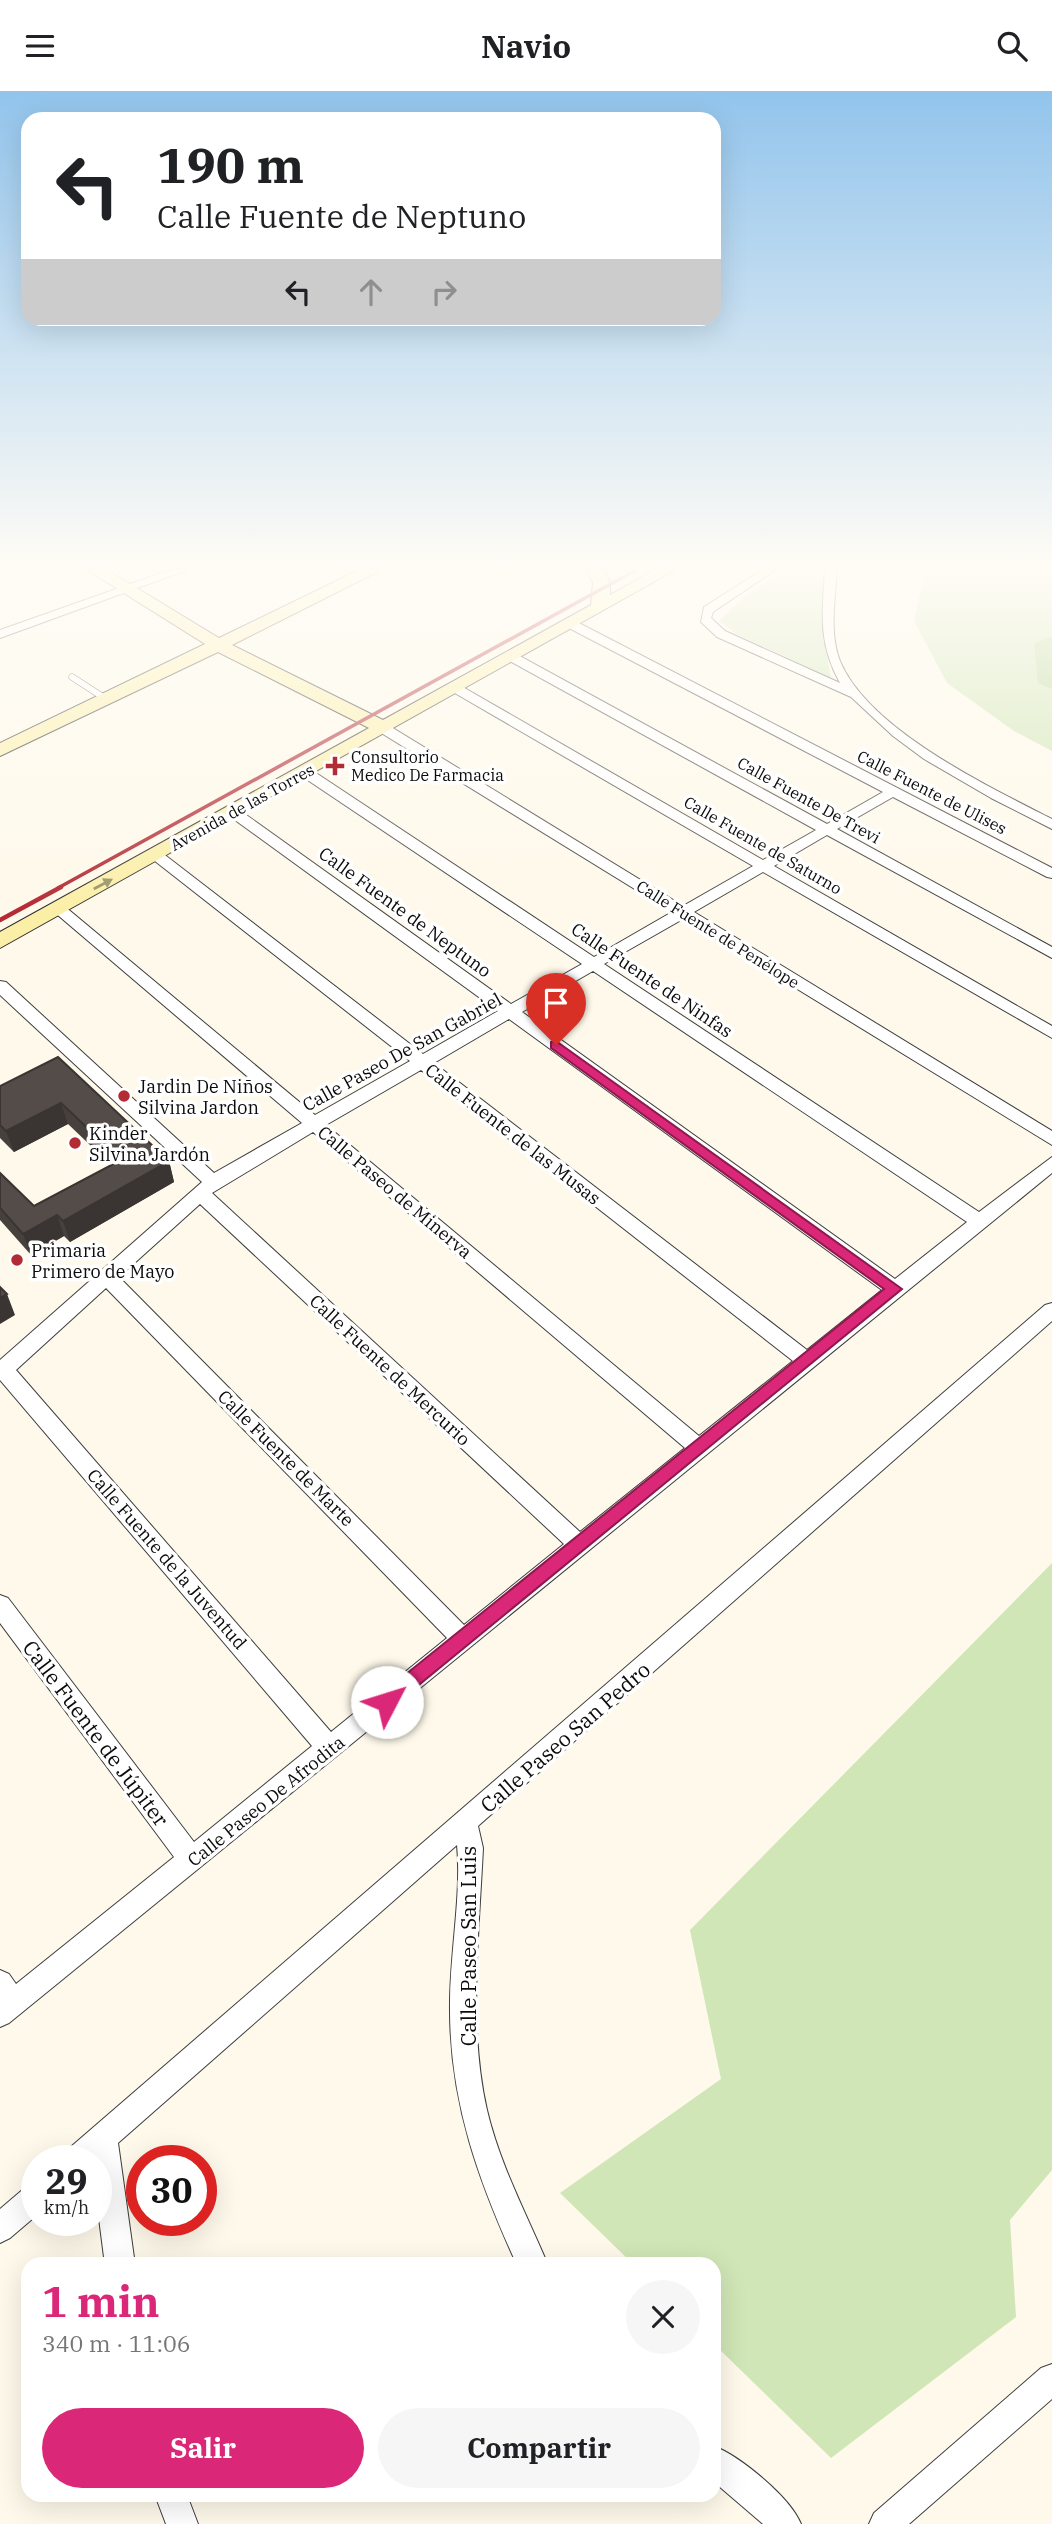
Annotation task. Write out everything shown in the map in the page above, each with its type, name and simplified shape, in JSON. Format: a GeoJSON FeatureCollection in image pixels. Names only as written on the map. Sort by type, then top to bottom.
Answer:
{"type":"FeatureCollection","features":[{"type":"Feature","properties":{"kind":"main road"},"geometry":{"type":"LineString","coordinates":[[0,750],[138,684]]}},
{"type":"Feature","properties":{"kind":"main road"},"geometry":{"type":"LineString","coordinates":[[295,684],[383,728]]}},
{"type":"Feature","properties":{"kind":"main road","name":"Avenida de las Torres"},"geometry":{"type":"LineString","coordinates":[[0,941],[466,684]]}},
{"type":"Feature","properties":{"kind":"street","name":"Calle Fuente De Trevi"},"geometry":{"type":"LineString","coordinates":[[561,684],[1052,953]]}},
{"type":"Feature","properties":{"kind":"street","name":"Calle Fuente de Ulises"},"geometry":{"type":"LineString","coordinates":[[686,684],[1052,874]]}},
{"type":"Feature","properties":{"kind":"street"},"geometry":{"type":"LineString","coordinates":[[830,684],[853,694],[942,764],[1052,825]]}},
{"type":"Feature","properties":{"kind":"street"},"geometry":{"type":"LineString","coordinates":[[847,684],[853,694]]}},
{"type":"Feature","properties":{"kind":"street","name":"Calle Fuente de Saturno"},"geometry":{"type":"LineString","coordinates":[[457,689],[1052,1033]]}},
{"type":"Feature","properties":{"kind":"street","name":"Calle Fuente de Penélope"},"geometry":{"type":"LineString","coordinates":[[383,728],[1052,1139]]}},
{"type":"Feature","properties":{"kind":"street","name":"Calle Fuente de Ninfas"},"geometry":{"type":"LineString","coordinates":[[304,772],[978,1220]]}},
{"type":"Feature","properties":{"kind":"street","name":"Calle Paseo De San Gabriel"},"geometry":{"type":"LineString","coordinates":[[2,1370],[206,1187],[894,791]]}},
{"type":"Feature","properties":{"kind":"street","name":"Calle Fuente de Neptuno"},"geometry":{"type":"LineString","coordinates":[[233,812],[895,1289]]}},
{"type":"Feature","properties":{"kind":"street","name":"Calle Fuente de las Musas"},"geometry":{"type":"LineString","coordinates":[[156,855],[805,1360]]}},
{"type":"Feature","properties":{"kind":"street","name":"Calle Paseo de Minerva"},"geometry":{"type":"LineString","coordinates":[[58,908],[700,1449]]}},
{"type":"Feature","properties":{"kind":"street","name":"Calle Fuente de Mercurio"},"geometry":{"type":"LineString","coordinates":[[0,986],[581,1546]]}},
{"type":"Feature","properties":{"kind":"street","name":"Calle Paseo De Afrodita"},"geometry":{"type":"LineString","coordinates":[[4,2000],[192,1860],[700,1449],[805,1360],[1052,1163]]}},
{"type":"Feature","properties":{"kind":"street","name":"Calle Fuente de Marte"},"geometry":{"type":"LineString","coordinates":[[108,1277],[463,1639]]}},
{"type":"Feature","properties":{"kind":"street","name":"Calle Paseo San Pedro"},"geometry":{"type":"LineString","coordinates":[[95,2145],[465,1825],[1052,1310]]}},
{"type":"Feature","properties":{"kind":"street","name":"Calle Fuente de la Juventud"},"geometry":{"type":"LineString","coordinates":[[2,1370],[330,1749]]}},
{"type":"Feature","properties":{"kind":"street","name":"Calle Fuente de Júpiter"},"geometry":{"type":"LineString","coordinates":[[0,1605],[192,1860]]}},
{"type":"Feature","properties":{"kind":"street","name":"Calle Paseo San Luis"},"geometry":{"type":"LineString","coordinates":[[465,1825],[470,1848],[463,2011],[473,2109],[498,2189],[529,2257]]}},
{"type":"Feature","properties":{"kind":"street"},"geometry":{"type":"LineString","coordinates":[[103,2138],[119,2257]]}},
{"type":"Feature","properties":{"kind":"street"},"geometry":{"type":"LineString","coordinates":[[0,2228],[21,2210]]}},
{"type":"Feature","properties":{"kind":"street"},"geometry":{"type":"LineString","coordinates":[[885,2524],[1052,2379]]}},
{"type":"Feature","properties":{"kind":"street"},"geometry":{"type":"LineString","coordinates":[[721,2467],[764,2501],[785,2524]]}},
{"type":"Feature","properties":{"kind":"street"},"geometry":{"type":"LineString","coordinates":[[174,2502],[182,2524]]}},
{"type":"Feature","properties":{"kind":"lane"},"geometry":{"type":"LineString","coordinates":[[82,684],[106,699]]}},
{"type":"Feature","properties":{"kind":"green space"},"geometry":{"type":"Polygon","coordinates":[[[948,684],[1052,684],[1052,751],[1014,731],[948,684]]]}},
{"type":"Feature","properties":{"kind":"green space"},"geometry":{"type":"Polygon","coordinates":[[[1039,684],[1052,684],[1052,689],[1039,684]]]}},
{"type":"Feature","properties":{"kind":"green space"},"geometry":{"type":"Polygon","coordinates":[[[1052,1563],[1052,2170],[1010,2220],[1016,2317],[831,2458],[721,2351],[721,2257],[626,2257],[560,2193],[721,2079],[690,1930],[1052,1563]]]}},
{"type":"Feature","properties":{"kind":"building"},"geometry":{"type":"Polygon","coordinates":[[[58,1057],[169,1161],[63,1221],[57,1215],[23,1234],[0,1208],[0,1173],[34,1206],[121,1160],[61,1103],[6,1131],[0,1125],[0,1086],[58,1057]]]}},
{"type":"Feature","properties":{"kind":"building"},"geometry":{"type":"Polygon","coordinates":[[[0,1287],[7,1294],[0,1298],[0,1287]]]}},
{"type":"Feature","properties":{"kind":"railway"},"geometry":{"type":"LineString","coordinates":[[58,888],[430,684]]}},
{"type":"Feature","properties":{"kind":"railway"},"geometry":{"type":"LineString","coordinates":[[0,920],[61,887]]}},
{"type":"Feature","properties":{"kind":"place","name":"Consultorio Medico De Farmacia"},"geometry":{"type":"Point","coordinates":[335,766]}},
{"type":"Feature","properties":{"kind":"place","name":"Jardin De Niños Silvina Jardon"},"geometry":{"type":"Point","coordinates":[124,1096]}},
{"type":"Feature","properties":{"kind":"place","name":"Kinder Silvina Jardón"},"geometry":{"type":"Point","coordinates":[75,1143]}},
{"type":"Feature","properties":{"kind":"place","name":"Primaria Primero de Mayo"},"geometry":{"type":"Point","coordinates":[17,1260]}},
{"type":"Feature","properties":{"kind":"route"},"geometry":{"type":"LineString","coordinates":[[387,1702],[895,1289],[556,1045]]}}]}
